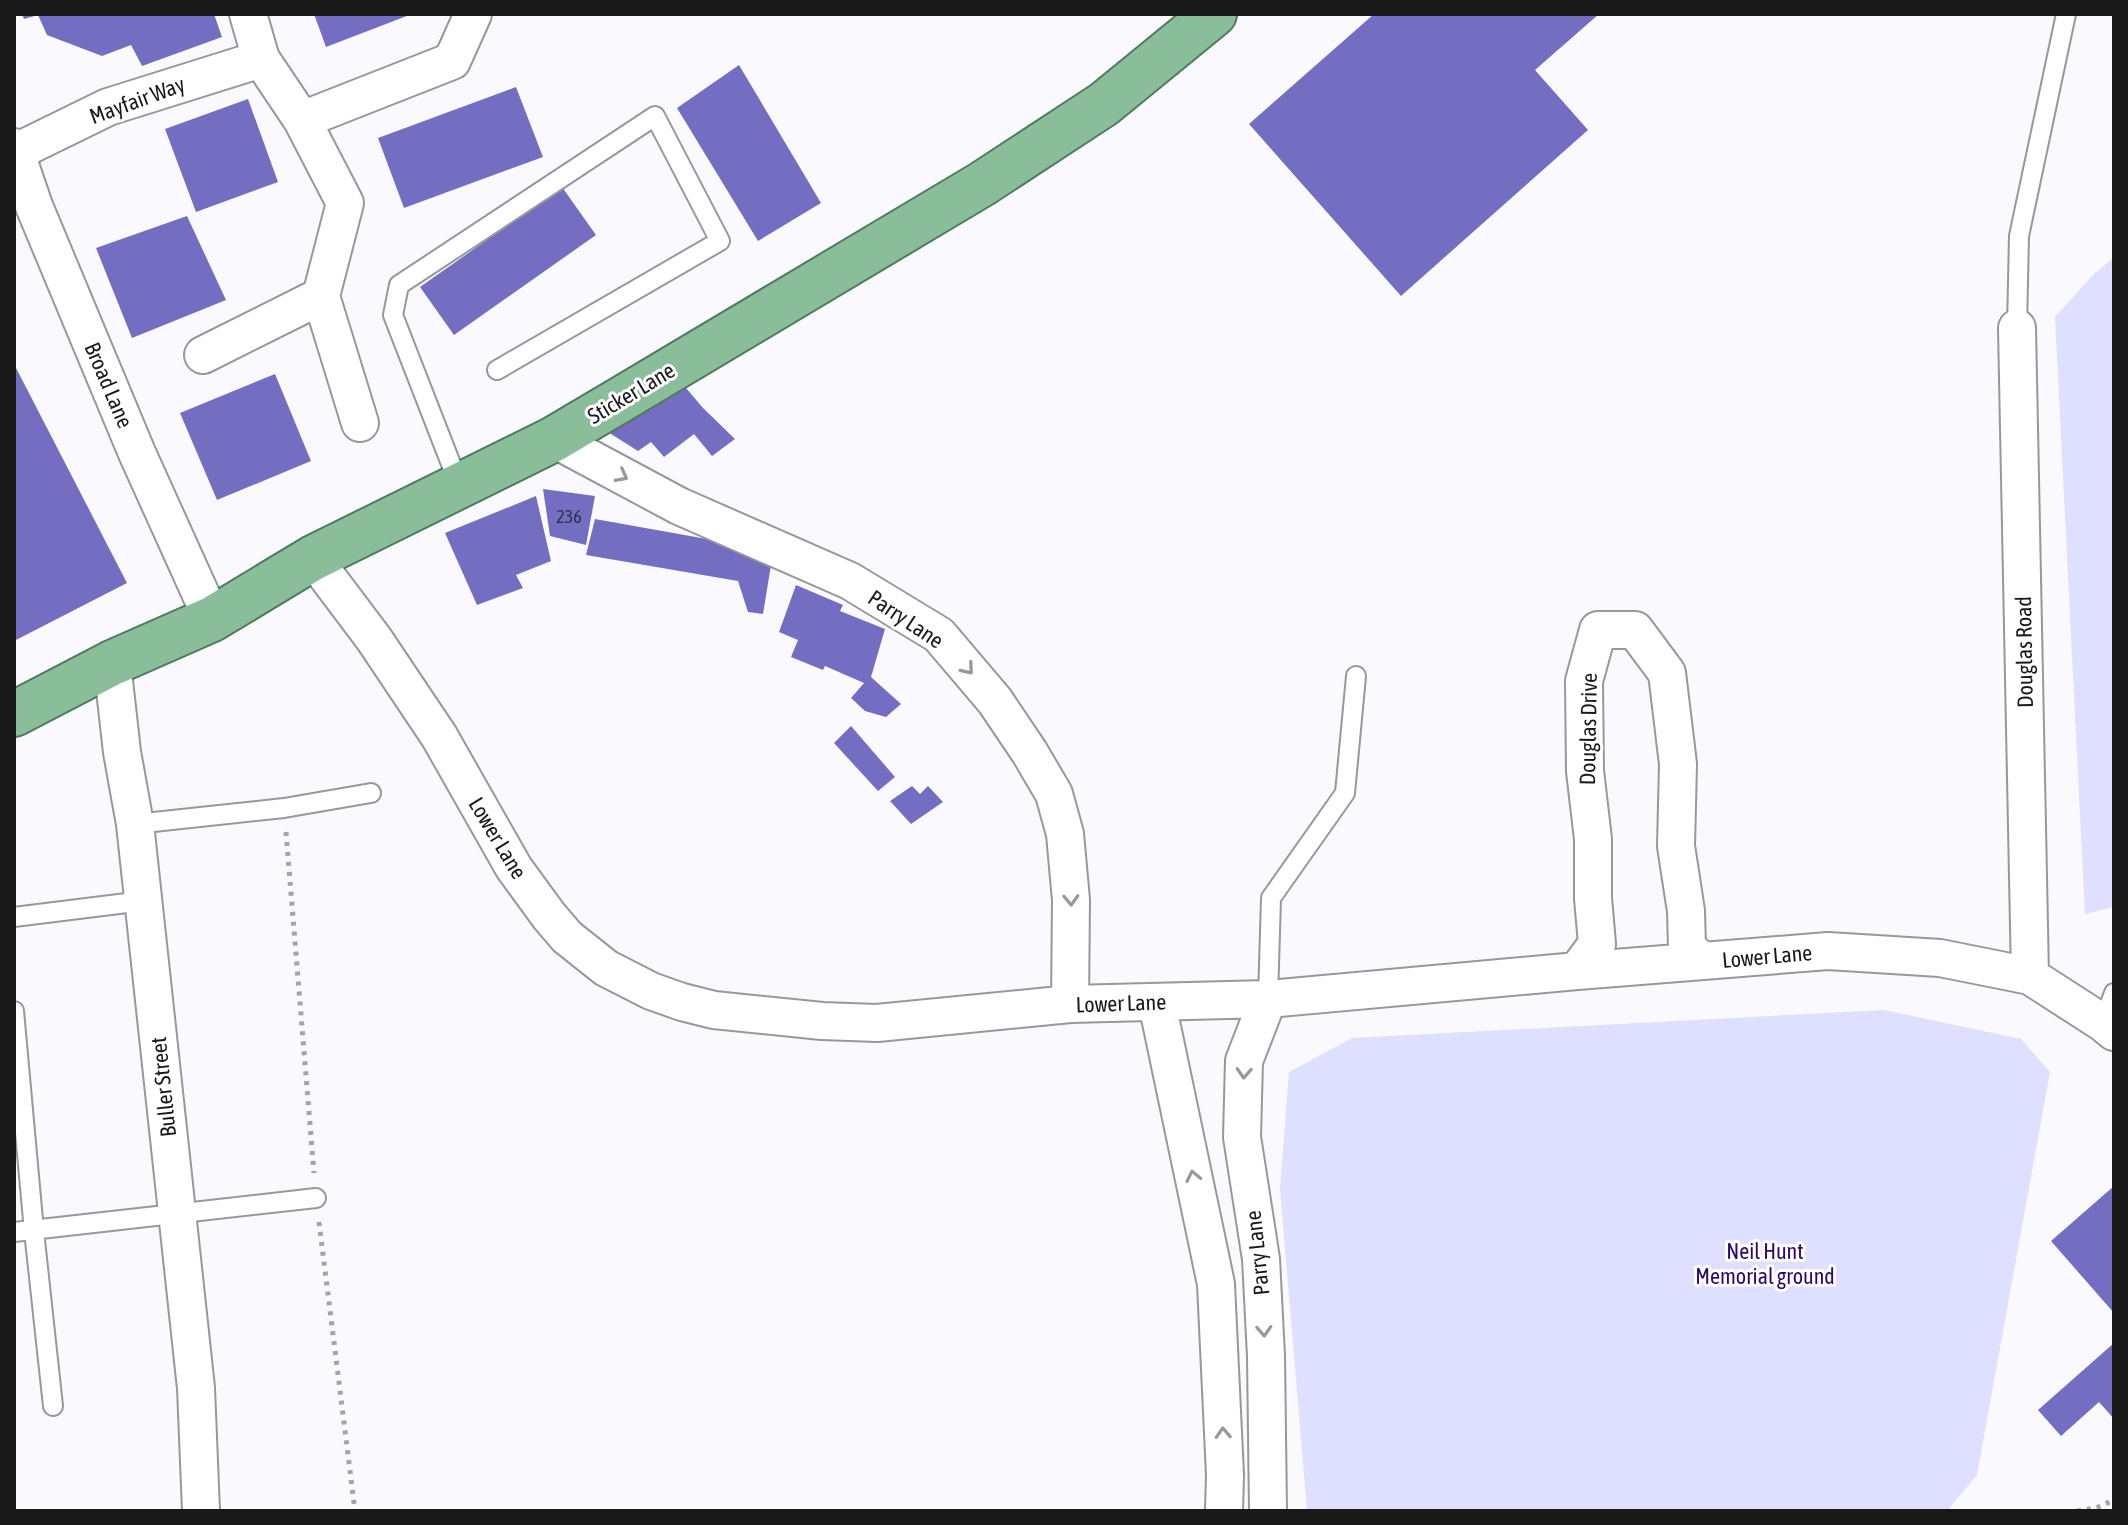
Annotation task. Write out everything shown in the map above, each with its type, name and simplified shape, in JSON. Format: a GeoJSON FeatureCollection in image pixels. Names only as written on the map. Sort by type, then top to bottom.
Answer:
{"type":"FeatureCollection","features":[{"type":"Feature","properties":{"kind":"highway","name":"Sticker Lane"},"geometry":{"type":"LineString","coordinates":[[14,714],[112,663],[212,619],[313,558],[554,439],[982,184],[1104,104],[1214,14]]}},
{"type":"Feature","properties":{"kind":"street"},"geometry":{"type":"LineString","coordinates":[[248,14],[261,59],[302,120],[345,203],[321,296],[360,423]]}},
{"type":"Feature","properties":{"kind":"street"},"geometry":{"type":"LineString","coordinates":[[302,120],[452,61],[473,14]]}},
{"type":"Feature","properties":{"kind":"street","name":"Mayfair Way"},"geometry":{"type":"LineString","coordinates":[[15,150],[108,107],[261,59]]}},
{"type":"Feature","properties":{"kind":"street","name":"Broad Lane"},"geometry":{"type":"LineString","coordinates":[[15,150],[24,210],[212,619]]}},
{"type":"Feature","properties":{"kind":"street"},"geometry":{"type":"LineString","coordinates":[[203,355],[321,296]]}},
{"type":"Feature","properties":{"kind":"street","name":"Douglas Road"},"geometry":{"type":"LineString","coordinates":[[2017,328],[2030,976]]}},
{"type":"Feature","properties":{"kind":"street","name":"Parry Lane"},"geometry":{"type":"LineString","coordinates":[[554,439],[679,506],[850,581],[939,635],[995,701],[1054,794],[1065,834],[1071,900],[1070,1004]]}},
{"type":"Feature","properties":{"kind":"street","name":"Lower Lane"},"geometry":{"type":"LineString","coordinates":[[313,558],[374,639],[439,736],[514,868],[549,916],[567,937],[606,968],[651,991],[682,1002],[714,1010],[877,1023],[1070,1004],[1268,999],[1828,951],[1940,958],[2030,976],[2110,1016]]}},
{"type":"Feature","properties":{"kind":"street","name":"Douglas Drive"},"geometry":{"type":"LineString","coordinates":[[1577,971],[1597,944],[1593,839],[1585,771],[1584,681],[1598,630],[1635,630],[1667,673],[1678,764],[1676,846],[1686,911],[1687,948],[1703,961]]}},
{"type":"Feature","properties":{"kind":"street","name":"Buller Street"},"geometry":{"type":"LineString","coordinates":[[112,663],[122,752],[135,824],[196,1388],[201,1511]]}},
{"type":"Feature","properties":{"kind":"street","name":"Parry Lane"},"geometry":{"type":"LineString","coordinates":[[1268,999],[1244,1061],[1242,1137],[1261,1259],[1268,1511]]}},
{"type":"Feature","properties":{"kind":"street","name":"Parry Lane"},"geometry":{"type":"LineString","coordinates":[[1157,1003],[1216,1284],[1224,1511]]}},
{"type":"Feature","properties":{"kind":"lane"},"geometry":{"type":"LineString","coordinates":[[2017,328],[2019,236],[2066,14]]}},
{"type":"Feature","properties":{"kind":"lane"},"geometry":{"type":"LineString","coordinates":[[460,487],[393,315],[399,285],[655,116],[720,241],[497,370]]}},
{"type":"Feature","properties":{"kind":"lane"},"geometry":{"type":"LineString","coordinates":[[1268,999],[1271,898],[1345,793],[1356,676]]}},
{"type":"Feature","properties":{"kind":"lane"},"geometry":{"type":"LineString","coordinates":[[135,824],[284,808],[371,793]]}},
{"type":"Feature","properties":{"kind":"lane"},"geometry":{"type":"LineString","coordinates":[[14,917],[143,901]]}},
{"type":"Feature","properties":{"kind":"lane"},"geometry":{"type":"LineString","coordinates":[[14,1011],[53,1406]]}},
{"type":"Feature","properties":{"kind":"lane"},"geometry":{"type":"LineString","coordinates":[[14,1232],[316,1198]]}},
{"type":"Feature","properties":{"kind":"path"},"geometry":{"type":"LineString","coordinates":[[284,808],[316,1198],[355,1511]]}},
{"type":"Feature","properties":{"kind":"path"},"geometry":{"type":"LineString","coordinates":[[2077,1511],[2096,1508],[2114,1500]]}},
{"type":"Feature","properties":{"kind":"green space"},"geometry":{"type":"Polygon","coordinates":[[[2114,257],[2114,907],[2085,914],[2055,317],[2114,257]]]}},
{"type":"Feature","properties":{"kind":"green space","name":"Neil Hunt Memorial ground"},"geometry":{"type":"Polygon","coordinates":[[[1884,1010],[2021,1039],[2050,1072],[1977,1475],[1947,1511],[1307,1511],[1280,1189],[1289,1072],[1352,1038],[1884,1010]]]}},
{"type":"Feature","properties":{"kind":"building"},"geometry":{"type":"Polygon","coordinates":[[[22,14],[214,14],[222,37],[142,66],[131,45],[102,56],[47,35],[38,15],[24,19],[22,14]]]}},
{"type":"Feature","properties":{"kind":"building"},"geometry":{"type":"Polygon","coordinates":[[[314,14],[412,14],[326,47],[314,14]]]}},
{"type":"Feature","properties":{"kind":"building"},"geometry":{"type":"Polygon","coordinates":[[[1374,14],[1599,14],[1535,70],[1588,130],[1401,296],[1249,124],[1374,14]]]}},
{"type":"Feature","properties":{"kind":"building"},"geometry":{"type":"Polygon","coordinates":[[[739,65],[821,203],[758,241],[677,108],[739,65]]]}},
{"type":"Feature","properties":{"kind":"building"},"geometry":{"type":"Polygon","coordinates":[[[516,87],[543,157],[404,208],[378,138],[516,87]]]}},
{"type":"Feature","properties":{"kind":"building"},"geometry":{"type":"Polygon","coordinates":[[[248,99],[278,182],[196,212],[165,129],[248,99]]]}},
{"type":"Feature","properties":{"kind":"building"},"geometry":{"type":"Polygon","coordinates":[[[562,187],[596,235],[454,335],[420,287],[562,187]]]}},
{"type":"Feature","properties":{"kind":"building"},"geometry":{"type":"Polygon","coordinates":[[[187,216],[226,300],[132,338],[96,248],[187,216]]]}},
{"type":"Feature","properties":{"kind":"building"},"geometry":{"type":"Polygon","coordinates":[[[14,364],[127,583],[14,641],[14,364]]]}},
{"type":"Feature","properties":{"kind":"building"},"geometry":{"type":"Polygon","coordinates":[[[275,374],[311,461],[217,500],[180,413],[275,374]]]}},
{"type":"Feature","properties":{"kind":"building"},"geometry":{"type":"Polygon","coordinates":[[[686,388],[735,439],[712,456],[694,434],[664,457],[651,442],[638,451],[611,434],[609,430],[686,388]]]}},
{"type":"Feature","properties":{"kind":"building"},"geometry":{"type":"Polygon","coordinates":[[[543,489],[595,496],[586,545],[550,536],[543,489]]]}},
{"type":"Feature","properties":{"kind":"building"},"geometry":{"type":"Polygon","coordinates":[[[536,496],[551,561],[516,575],[523,588],[477,605],[445,533],[536,496]]]}},
{"type":"Feature","properties":{"kind":"building"},"geometry":{"type":"Polygon","coordinates":[[[595,519],[746,546],[771,565],[763,614],[748,612],[738,581],[586,555],[595,519]]]}},
{"type":"Feature","properties":{"kind":"building"},"geometry":{"type":"Polygon","coordinates":[[[796,585],[843,605],[840,611],[885,629],[871,677],[901,704],[886,717],[865,711],[851,698],[864,683],[825,666],[823,670],[791,657],[798,640],[779,632],[796,585]]]}},
{"type":"Feature","properties":{"kind":"building"},"geometry":{"type":"Polygon","coordinates":[[[851,726],[895,777],[878,791],[834,743],[851,726]]]}},
{"type":"Feature","properties":{"kind":"building"},"geometry":{"type":"Polygon","coordinates":[[[912,786],[920,794],[928,786],[943,802],[911,824],[890,801],[912,786]]]}},
{"type":"Feature","properties":{"kind":"building"},"geometry":{"type":"Polygon","coordinates":[[[2114,1186],[2114,1313],[2051,1241],[2114,1186]]]}},
{"type":"Feature","properties":{"kind":"building"},"geometry":{"type":"Polygon","coordinates":[[[2114,1343],[2114,1419],[2099,1402],[2061,1436],[2038,1410],[2114,1343]]]}}]}
